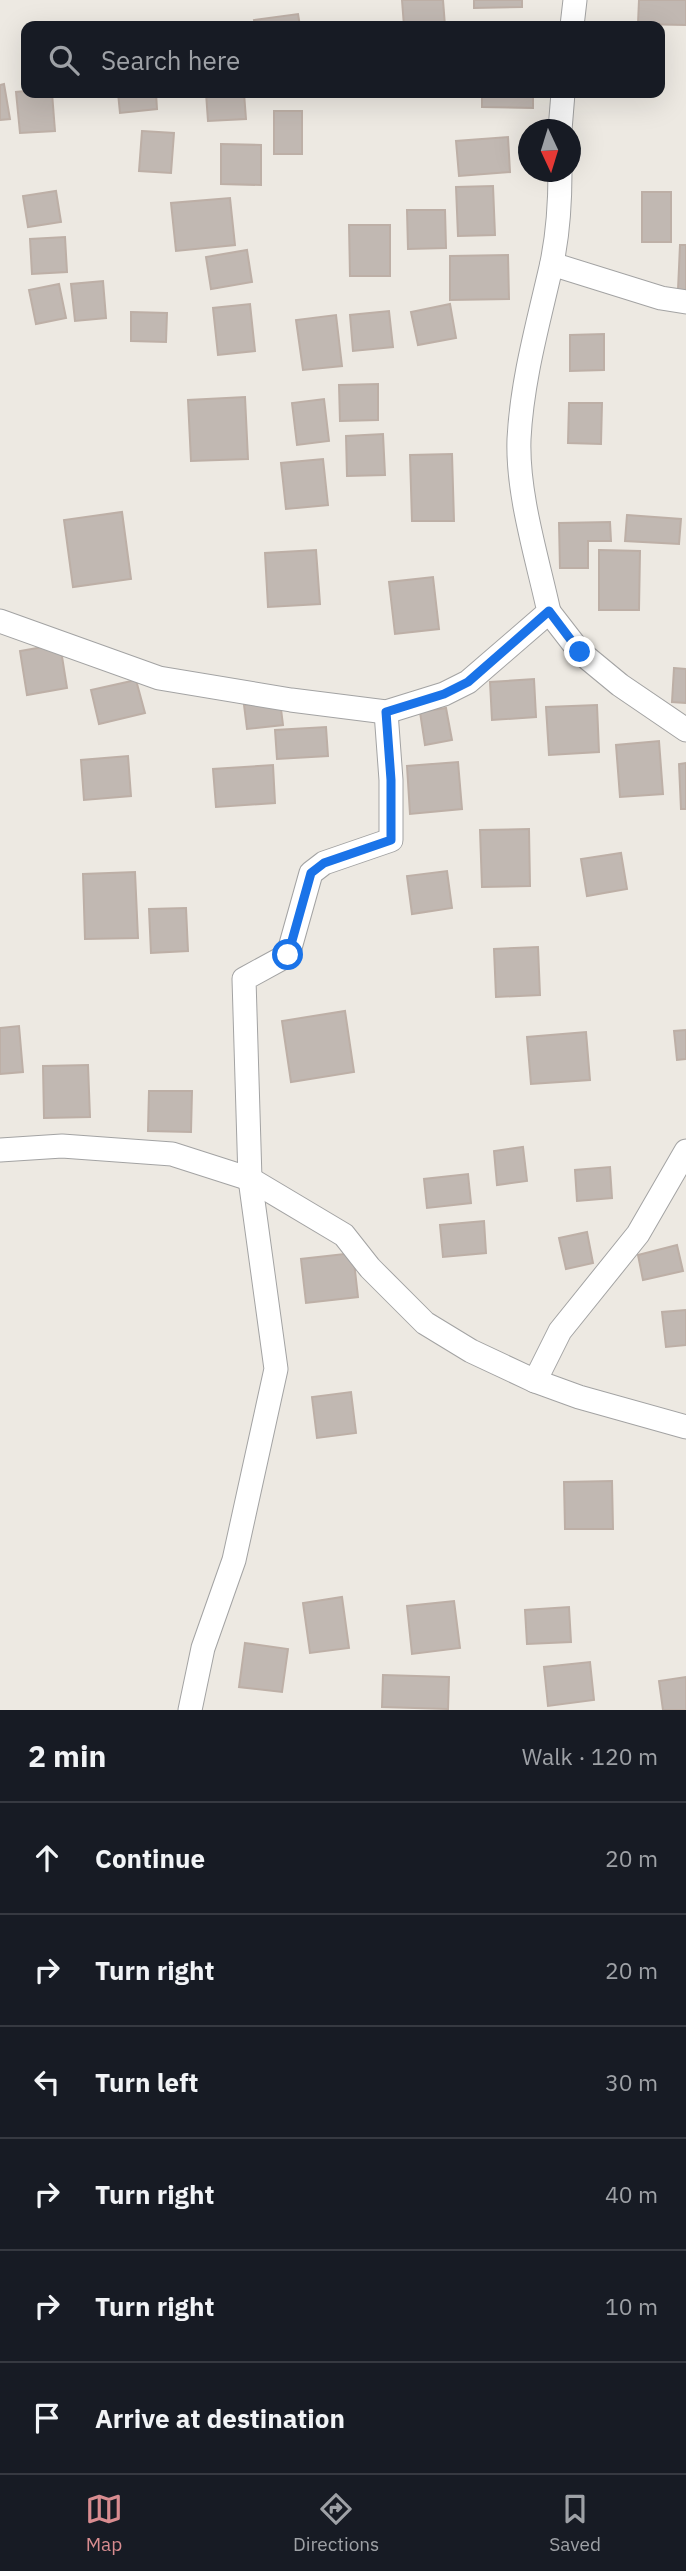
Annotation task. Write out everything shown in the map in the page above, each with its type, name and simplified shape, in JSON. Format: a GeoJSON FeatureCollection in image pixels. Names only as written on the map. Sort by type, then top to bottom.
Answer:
{"type":"FeatureCollection","features":[{"type":"Feature","properties":{"kind":"street"},"geometry":{"type":"LineString","coordinates":[[573,21],[575,0]]}},
{"type":"Feature","properties":{"kind":"street"},"geometry":{"type":"LineString","coordinates":[[561,119],[563,98]]}},
{"type":"Feature","properties":{"kind":"street"},"geometry":{"type":"LineString","coordinates":[[560,182],[552,264],[532,342],[519,440],[522,478],[549,611],[580,652],[620,685],[686,730]]}},
{"type":"Feature","properties":{"kind":"street"},"geometry":{"type":"LineString","coordinates":[[552,264],[661,298],[686,302]]}},
{"type":"Feature","properties":{"kind":"street"},"geometry":{"type":"LineString","coordinates":[[0,621],[159,678],[291,700],[386,712],[444,694],[468,682],[549,611]]}},
{"type":"Feature","properties":{"kind":"street"},"geometry":{"type":"LineString","coordinates":[[190,1710],[203,1648],[234,1560],[276,1369],[250,1179],[244,979],[288,955],[311,873],[324,863],[391,840],[391,780],[386,712]]}},
{"type":"Feature","properties":{"kind":"street"},"geometry":{"type":"LineString","coordinates":[[0,1150],[62,1146],[172,1154],[250,1179],[344,1235],[370,1268],[425,1323],[471,1351],[535,1381],[579,1397],[686,1427]]}},
{"type":"Feature","properties":{"kind":"street"},"geometry":{"type":"LineString","coordinates":[[535,1381],[561,1331],[638,1234],[686,1151]]}},
{"type":"Feature","properties":{"kind":"building"},"geometry":{"type":"Polygon","coordinates":[[[402,0],[443,0],[445,21],[404,21],[402,0]]]}},
{"type":"Feature","properties":{"kind":"building"},"geometry":{"type":"Polygon","coordinates":[[[474,0],[522,0],[522,7],[474,8],[474,0]]]}},
{"type":"Feature","properties":{"kind":"building"},"geometry":{"type":"Polygon","coordinates":[[[639,0],[686,0],[686,25],[665,25],[665,21],[638,21],[639,0]]]}},
{"type":"Feature","properties":{"kind":"building"},"geometry":{"type":"Polygon","coordinates":[[[298,14],[299,21],[254,21],[298,14]]]}},
{"type":"Feature","properties":{"kind":"building"},"geometry":{"type":"Polygon","coordinates":[[[4,84],[10,119],[0,120],[0,85],[4,84]]]}},
{"type":"Feature","properties":{"kind":"building"},"geometry":{"type":"Polygon","coordinates":[[[16,92],[21,92],[21,98],[52,98],[55,131],[20,133],[16,92]]]}},
{"type":"Feature","properties":{"kind":"building"},"geometry":{"type":"Polygon","coordinates":[[[118,98],[156,98],[157,109],[120,113],[118,98]]]}},
{"type":"Feature","properties":{"kind":"building"},"geometry":{"type":"Polygon","coordinates":[[[206,98],[244,98],[246,119],[208,121],[206,98]]]}},
{"type":"Feature","properties":{"kind":"building"},"geometry":{"type":"Polygon","coordinates":[[[482,98],[533,98],[533,108],[482,107],[482,98]]]}},
{"type":"Feature","properties":{"kind":"building"},"geometry":{"type":"Polygon","coordinates":[[[274,111],[302,111],[302,154],[274,154],[274,111]]]}},
{"type":"Feature","properties":{"kind":"building"},"geometry":{"type":"Polygon","coordinates":[[[142,131],[174,133],[171,173],[139,171],[142,131]]]}},
{"type":"Feature","properties":{"kind":"building"},"geometry":{"type":"Polygon","coordinates":[[[508,137],[510,172],[459,176],[456,141],[508,137]]]}},
{"type":"Feature","properties":{"kind":"building"},"geometry":{"type":"Polygon","coordinates":[[[221,144],[261,145],[261,185],[221,184],[221,144]]]}},
{"type":"Feature","properties":{"kind":"building"},"geometry":{"type":"Polygon","coordinates":[[[493,186],[495,235],[458,236],[456,187],[493,186]]]}},
{"type":"Feature","properties":{"kind":"building"},"geometry":{"type":"Polygon","coordinates":[[[56,191],[61,222],[28,227],[23,196],[56,191]]]}},
{"type":"Feature","properties":{"kind":"building"},"geometry":{"type":"Polygon","coordinates":[[[642,192],[671,192],[671,242],[642,242],[642,192]]]}},
{"type":"Feature","properties":{"kind":"building"},"geometry":{"type":"Polygon","coordinates":[[[230,198],[235,245],[176,251],[171,203],[230,198]]]}},
{"type":"Feature","properties":{"kind":"building"},"geometry":{"type":"Polygon","coordinates":[[[407,210],[445,210],[446,248],[408,249],[407,210]]]}},
{"type":"Feature","properties":{"kind":"building"},"geometry":{"type":"Polygon","coordinates":[[[349,225],[390,225],[390,276],[350,276],[349,225]]]}},
{"type":"Feature","properties":{"kind":"building"},"geometry":{"type":"Polygon","coordinates":[[[65,237],[67,272],[32,274],[30,239],[65,237]]]}},
{"type":"Feature","properties":{"kind":"building"},"geometry":{"type":"Polygon","coordinates":[[[680,245],[686,245],[686,290],[678,290],[680,245]]]}},
{"type":"Feature","properties":{"kind":"building"},"geometry":{"type":"Polygon","coordinates":[[[247,250],[252,282],[211,289],[206,257],[247,250]]]}},
{"type":"Feature","properties":{"kind":"building"},"geometry":{"type":"Polygon","coordinates":[[[508,255],[509,299],[450,300],[450,256],[508,255]]]}},
{"type":"Feature","properties":{"kind":"building"},"geometry":{"type":"Polygon","coordinates":[[[103,281],[106,318],[75,321],[71,284],[103,281]]]}},
{"type":"Feature","properties":{"kind":"building"},"geometry":{"type":"Polygon","coordinates":[[[59,284],[66,318],[36,324],[29,290],[59,284]]]}},
{"type":"Feature","properties":{"kind":"building"},"geometry":{"type":"Polygon","coordinates":[[[250,304],[255,351],[218,355],[213,308],[250,304]]]}},
{"type":"Feature","properties":{"kind":"building"},"geometry":{"type":"Polygon","coordinates":[[[450,304],[456,338],[418,345],[411,312],[450,304]]]}},
{"type":"Feature","properties":{"kind":"building"},"geometry":{"type":"Polygon","coordinates":[[[389,311],[393,347],[353,351],[350,315],[389,311]]]}},
{"type":"Feature","properties":{"kind":"building"},"geometry":{"type":"Polygon","coordinates":[[[131,312],[167,313],[166,342],[131,341],[131,312]]]}},
{"type":"Feature","properties":{"kind":"building"},"geometry":{"type":"Polygon","coordinates":[[[336,315],[342,366],[303,370],[296,320],[336,315]]]}},
{"type":"Feature","properties":{"kind":"building"},"geometry":{"type":"Polygon","coordinates":[[[604,334],[604,370],[570,371],[570,335],[604,334]]]}},
{"type":"Feature","properties":{"kind":"building"},"geometry":{"type":"Polygon","coordinates":[[[378,384],[378,420],[340,421],[339,385],[378,384]]]}},
{"type":"Feature","properties":{"kind":"building"},"geometry":{"type":"Polygon","coordinates":[[[245,397],[248,459],[191,461],[188,400],[245,397]]]}},
{"type":"Feature","properties":{"kind":"building"},"geometry":{"type":"Polygon","coordinates":[[[324,399],[329,441],[297,445],[292,403],[324,399]]]}},
{"type":"Feature","properties":{"kind":"building"},"geometry":{"type":"Polygon","coordinates":[[[569,403],[602,403],[601,444],[568,443],[569,403]]]}},
{"type":"Feature","properties":{"kind":"building"},"geometry":{"type":"Polygon","coordinates":[[[383,434],[385,475],[347,476],[346,436],[383,434]]]}},
{"type":"Feature","properties":{"kind":"building"},"geometry":{"type":"Polygon","coordinates":[[[452,454],[454,521],[412,521],[410,455],[452,454]]]}},
{"type":"Feature","properties":{"kind":"building"},"geometry":{"type":"Polygon","coordinates":[[[323,459],[328,505],[286,509],[281,463],[323,459]]]}},
{"type":"Feature","properties":{"kind":"building"},"geometry":{"type":"Polygon","coordinates":[[[122,512],[131,579],[73,587],[64,520],[122,512]]]}},
{"type":"Feature","properties":{"kind":"building"},"geometry":{"type":"Polygon","coordinates":[[[627,515],[681,519],[679,544],[625,541],[627,515]]]}},
{"type":"Feature","properties":{"kind":"building"},"geometry":{"type":"Polygon","coordinates":[[[610,522],[611,541],[588,541],[588,568],[560,568],[559,523],[610,522]]]}},
{"type":"Feature","properties":{"kind":"building"},"geometry":{"type":"Polygon","coordinates":[[[316,550],[320,604],[268,607],[265,553],[316,550]]]}},
{"type":"Feature","properties":{"kind":"building"},"geometry":{"type":"Polygon","coordinates":[[[599,550],[640,551],[639,610],[599,610],[599,550]]]}},
{"type":"Feature","properties":{"kind":"building"},"geometry":{"type":"Polygon","coordinates":[[[433,577],[439,629],[395,634],[389,582],[433,577]]]}},
{"type":"Feature","properties":{"kind":"building"},"geometry":{"type":"Polygon","coordinates":[[[60,644],[67,688],[27,695],[20,651],[60,644]]]}},
{"type":"Feature","properties":{"kind":"building"},"geometry":{"type":"Polygon","coordinates":[[[674,668],[686,669],[686,703],[672,702],[674,668]]]}},
{"type":"Feature","properties":{"kind":"building"},"geometry":{"type":"Polygon","coordinates":[[[534,679],[536,717],[492,720],[490,682],[534,679]]]}},
{"type":"Feature","properties":{"kind":"building"},"geometry":{"type":"Polygon","coordinates":[[[136,680],[145,713],[99,724],[91,690],[136,680]]]}},
{"type":"Feature","properties":{"kind":"building"},"geometry":{"type":"Polygon","coordinates":[[[280,701],[283,725],[247,729],[244,705],[280,701]]]}},
{"type":"Feature","properties":{"kind":"building"},"geometry":{"type":"Polygon","coordinates":[[[597,705],[599,752],[549,755],[546,707],[597,705]]]}},
{"type":"Feature","properties":{"kind":"building"},"geometry":{"type":"Polygon","coordinates":[[[446,708],[452,740],[425,745],[420,712],[446,708]]]}},
{"type":"Feature","properties":{"kind":"building"},"geometry":{"type":"Polygon","coordinates":[[[326,727],[328,756],[277,759],[275,730],[326,727]]]}},
{"type":"Feature","properties":{"kind":"building"},"geometry":{"type":"Polygon","coordinates":[[[659,741],[663,794],[620,797],[616,745],[659,741]]]}},
{"type":"Feature","properties":{"kind":"building"},"geometry":{"type":"Polygon","coordinates":[[[128,756],[131,796],[84,800],[81,760],[128,756]]]}},
{"type":"Feature","properties":{"kind":"building"},"geometry":{"type":"Polygon","coordinates":[[[458,762],[462,809],[410,814],[407,766],[458,762]]]}},
{"type":"Feature","properties":{"kind":"building"},"geometry":{"type":"Polygon","coordinates":[[[686,763],[686,809],[681,809],[679,764],[686,763]]]}},
{"type":"Feature","properties":{"kind":"building"},"geometry":{"type":"Polygon","coordinates":[[[273,765],[275,803],[216,807],[213,769],[273,765]]]}},
{"type":"Feature","properties":{"kind":"building"},"geometry":{"type":"Polygon","coordinates":[[[529,829],[530,886],[482,887],[480,830],[529,829]]]}},
{"type":"Feature","properties":{"kind":"building"},"geometry":{"type":"Polygon","coordinates":[[[621,853],[627,889],[587,896],[581,859],[621,853]]]}},
{"type":"Feature","properties":{"kind":"building"},"geometry":{"type":"Polygon","coordinates":[[[447,871],[452,908],[412,914],[407,876],[447,871]]]}},
{"type":"Feature","properties":{"kind":"building"},"geometry":{"type":"Polygon","coordinates":[[[135,872],[138,938],[85,939],[83,874],[135,872]]]}},
{"type":"Feature","properties":{"kind":"building"},"geometry":{"type":"Polygon","coordinates":[[[186,908],[188,951],[151,953],[149,909],[186,908]]]}},
{"type":"Feature","properties":{"kind":"building"},"geometry":{"type":"Polygon","coordinates":[[[538,947],[540,995],[496,997],[494,949],[538,947]]]}},
{"type":"Feature","properties":{"kind":"building"},"geometry":{"type":"Polygon","coordinates":[[[345,1011],[354,1072],[291,1082],[282,1021],[345,1011]]]}},
{"type":"Feature","properties":{"kind":"building"},"geometry":{"type":"Polygon","coordinates":[[[19,1026],[23,1072],[0,1074],[0,1028],[19,1026]]]}},
{"type":"Feature","properties":{"kind":"building"},"geometry":{"type":"Polygon","coordinates":[[[686,1030],[686,1059],[677,1060],[674,1031],[686,1030]]]}},
{"type":"Feature","properties":{"kind":"building"},"geometry":{"type":"Polygon","coordinates":[[[586,1032],[590,1080],[531,1084],[527,1037],[586,1032]]]}},
{"type":"Feature","properties":{"kind":"building"},"geometry":{"type":"Polygon","coordinates":[[[88,1065],[90,1117],[44,1118],[43,1066],[88,1065]]]}},
{"type":"Feature","properties":{"kind":"building"},"geometry":{"type":"Polygon","coordinates":[[[149,1091],[192,1091],[191,1132],[148,1131],[149,1091]]]}},
{"type":"Feature","properties":{"kind":"building"},"geometry":{"type":"Polygon","coordinates":[[[523,1147],[527,1181],[497,1185],[494,1151],[523,1147]]]}},
{"type":"Feature","properties":{"kind":"building"},"geometry":{"type":"Polygon","coordinates":[[[610,1167],[612,1198],[577,1201],[575,1170],[610,1167]]]}},
{"type":"Feature","properties":{"kind":"building"},"geometry":{"type":"Polygon","coordinates":[[[468,1174],[471,1203],[427,1208],[424,1179],[468,1174]]]}},
{"type":"Feature","properties":{"kind":"building"},"geometry":{"type":"Polygon","coordinates":[[[484,1221],[486,1253],[443,1257],[440,1225],[484,1221]]]}},
{"type":"Feature","properties":{"kind":"building"},"geometry":{"type":"Polygon","coordinates":[[[587,1232],[593,1263],[566,1269],[559,1238],[587,1232]]]}},
{"type":"Feature","properties":{"kind":"building"},"geometry":{"type":"Polygon","coordinates":[[[677,1245],[683,1271],[643,1280],[638,1255],[677,1245]]]}},
{"type":"Feature","properties":{"kind":"building"},"geometry":{"type":"Polygon","coordinates":[[[353,1253],[358,1297],[306,1303],[301,1259],[353,1253]]]}},
{"type":"Feature","properties":{"kind":"building"},"geometry":{"type":"Polygon","coordinates":[[[686,1310],[686,1345],[666,1347],[662,1312],[686,1310]]]}},
{"type":"Feature","properties":{"kind":"building"},"geometry":{"type":"Polygon","coordinates":[[[351,1392],[356,1433],[317,1438],[312,1397],[351,1392]]]}},
{"type":"Feature","properties":{"kind":"building"},"geometry":{"type":"Polygon","coordinates":[[[612,1481],[613,1529],[565,1529],[564,1482],[612,1481]]]}},
{"type":"Feature","properties":{"kind":"building"},"geometry":{"type":"Polygon","coordinates":[[[342,1597],[349,1648],[310,1653],[303,1603],[342,1597]]]}},
{"type":"Feature","properties":{"kind":"building"},"geometry":{"type":"Polygon","coordinates":[[[454,1601],[460,1648],[412,1654],[407,1606],[454,1601]]]}},
{"type":"Feature","properties":{"kind":"building"},"geometry":{"type":"Polygon","coordinates":[[[569,1607],[571,1642],[527,1644],[525,1610],[569,1607]]]}},
{"type":"Feature","properties":{"kind":"building"},"geometry":{"type":"Polygon","coordinates":[[[245,1643],[288,1649],[282,1692],[239,1687],[245,1643]]]}},
{"type":"Feature","properties":{"kind":"building"},"geometry":{"type":"Polygon","coordinates":[[[590,1662],[594,1700],[548,1706],[544,1667],[590,1662]]]}},
{"type":"Feature","properties":{"kind":"building"},"geometry":{"type":"Polygon","coordinates":[[[383,1675],[449,1677],[448,1709],[382,1707],[383,1675]]]}},
{"type":"Feature","properties":{"kind":"building"},"geometry":{"type":"Polygon","coordinates":[[[686,1677],[686,1710],[663,1710],[659,1681],[686,1677]]]}},
{"type":"Feature","properties":{"kind":"route"},"geometry":{"type":"LineString","coordinates":[[288,955],[311,873],[324,863],[391,840],[391,780],[386,712],[444,694],[468,682],[549,611],[580,652]]}}]}
